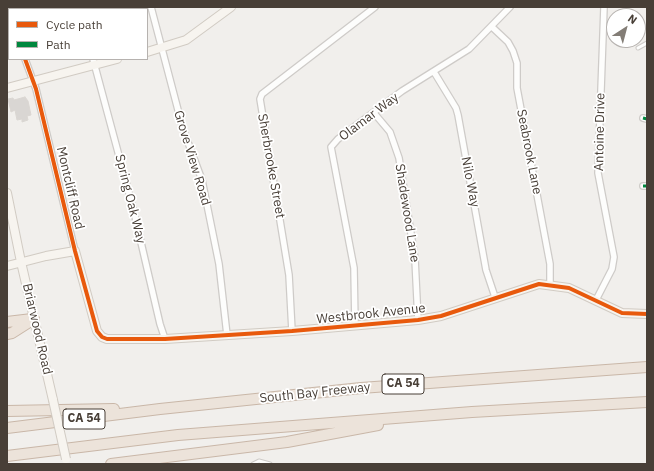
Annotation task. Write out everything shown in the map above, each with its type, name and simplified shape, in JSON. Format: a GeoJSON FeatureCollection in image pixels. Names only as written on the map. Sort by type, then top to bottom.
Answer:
{"type":"FeatureCollection","features":[{"type":"Feature","properties":{"kind":"highway"},"geometry":{"type":"LineString","coordinates":[[7,322],[34,319]]}},
{"type":"Feature","properties":{"kind":"highway"},"geometry":{"type":"LineString","coordinates":[[7,334],[12,333],[34,319]]}},
{"type":"Feature","properties":{"kind":"highway","name":"South Bay Freeway"},"geometry":{"type":"LineString","coordinates":[[7,428],[160,409],[415,383],[647,367]]}},
{"type":"Feature","properties":{"kind":"highway","name":"CA 54"},"geometry":{"type":"LineString","coordinates":[[7,456],[178,435],[433,415],[647,402]]}},
{"type":"Feature","properties":{"kind":"highway"},"geometry":{"type":"LineString","coordinates":[[7,411],[160,409]]}},
{"type":"Feature","properties":{"kind":"highway"},"geometry":{"type":"LineString","coordinates":[[111,464],[287,442],[433,415]]}},
{"type":"Feature","properties":{"kind":"street","name":"Grove View Road"},"geometry":{"type":"LineString","coordinates":[[151,7],[183,129],[202,180],[219,264],[227,336]]}},
{"type":"Feature","properties":{"kind":"street"},"geometry":{"type":"LineString","coordinates":[[148,52],[162,49],[186,40],[231,7]]}},
{"type":"Feature","properties":{"kind":"street","name":"Sherbrooke Street"},"geometry":{"type":"LineString","coordinates":[[292,332],[289,275],[260,99],[262,94],[375,7]]}},
{"type":"Feature","properties":{"kind":"street","name":"Olamar Way"},"geometry":{"type":"LineString","coordinates":[[355,326],[354,268],[331,147],[338,139],[402,91],[469,49],[510,7]]}},
{"type":"Feature","properties":{"kind":"street","name":"Antoine Drive"},"geometry":{"type":"LineString","coordinates":[[596,300],[612,269],[614,257],[598,173],[604,7]]}},
{"type":"Feature","properties":{"kind":"street","name":"Seabrook Lane"},"geometry":{"type":"LineString","coordinates":[[492,27],[508,42],[517,63],[517,88],[550,264],[550,284]]}},
{"type":"Feature","properties":{"kind":"street","name":"Montcliff Road"},"geometry":{"type":"LineString","coordinates":[[25,60],[33,81],[75,251],[96,323]]}},
{"type":"Feature","properties":{"kind":"street"},"geometry":{"type":"LineString","coordinates":[[7,88],[93,62],[109,60]]}},
{"type":"Feature","properties":{"kind":"street","name":"Spring Oak Way"},"geometry":{"type":"LineString","coordinates":[[93,62],[129,193],[160,324],[165,339]]}},
{"type":"Feature","properties":{"kind":"street","name":"Nilo Way"},"geometry":{"type":"LineString","coordinates":[[434,72],[456,108],[460,122],[462,143],[486,270],[495,297]]}},
{"type":"Feature","properties":{"kind":"street","name":"Shadewood Lane"},"geometry":{"type":"LineString","coordinates":[[374,113],[390,132],[399,158],[415,259],[418,320]]}},
{"type":"Feature","properties":{"kind":"street","name":"Briarwood Road"},"geometry":{"type":"LineString","coordinates":[[7,193],[21,262],[67,462]]}},
{"type":"Feature","properties":{"kind":"street"},"geometry":{"type":"LineString","coordinates":[[7,266],[75,251]]}},
{"type":"Feature","properties":{"kind":"street","name":"Westbrook Avenue"},"geometry":{"type":"LineString","coordinates":[[96,323],[97,331],[102,337],[107,339],[165,339],[292,332],[418,320],[441,316],[495,297],[539,284],[550,284],[569,288],[622,313],[647,314]]}},
{"type":"Feature","properties":{"kind":"lane"},"geometry":{"type":"LineString","coordinates":[[253,464],[259,461],[270,464]]}},
{"type":"Feature","properties":{"kind":"building"},"geometry":{"type":"Polygon","coordinates":[[[25,97],[28,101],[31,115],[27,116],[28,120],[22,122],[22,119],[17,120],[15,110],[11,112],[8,99],[13,98],[14,100],[25,97]]]}},
{"type":"Feature","properties":{"kind":"marked path"},"geometry":{"type":"LineString","coordinates":[[643,118],[647,119]]}},
{"type":"Feature","properties":{"kind":"cycle path"},"geometry":{"type":"LineString","coordinates":[[25,60],[36,89],[75,251],[97,331],[102,337],[107,339],[165,339],[292,331],[418,320],[441,316],[539,284],[569,288],[622,313],[647,314]]}}]}
